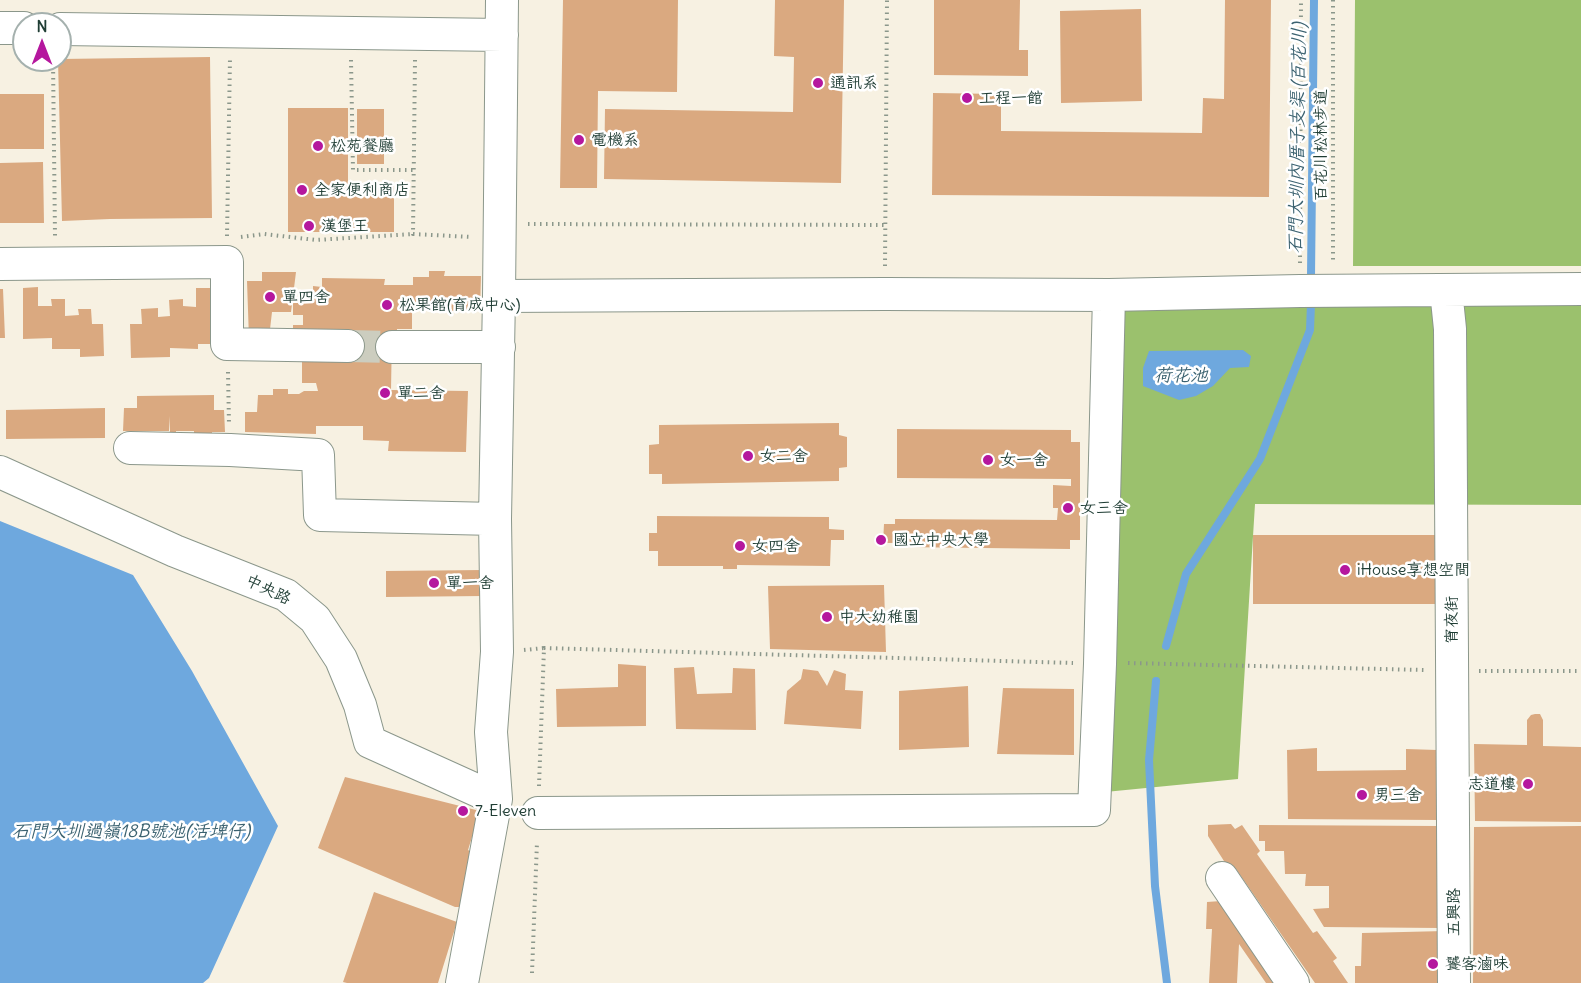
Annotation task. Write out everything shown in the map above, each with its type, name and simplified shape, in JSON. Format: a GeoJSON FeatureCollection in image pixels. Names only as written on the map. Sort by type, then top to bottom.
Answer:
{"type":"FeatureCollection","features":[{"type":"Feature","properties":{"kind":"street"},"geometry":{"type":"LineString","coordinates":[[462,983],[496,799],[491,732],[497,652],[495,519],[500,296],[502,0]]}},
{"type":"Feature","properties":{"kind":"street"},"geometry":{"type":"LineString","coordinates":[[72,29],[502,35]]}},
{"type":"Feature","properties":{"kind":"street"},"geometry":{"type":"LineString","coordinates":[[0,264],[227,262],[227,344],[348,346]]}},
{"type":"Feature","properties":{"kind":"street"},"geometry":{"type":"LineString","coordinates":[[500,296],[1109,295],[1333,290],[1581,289]]}},
{"type":"Feature","properties":{"kind":"street","name":"宵夜街"},"geometry":{"type":"LineString","coordinates":[[1446,290],[1450,329],[1454,842]]}},
{"type":"Feature","properties":{"kind":"street"},"geometry":{"type":"LineString","coordinates":[[538,813],[1094,810],[1109,295]]}},
{"type":"Feature","properties":{"kind":"street"},"geometry":{"type":"LineString","coordinates":[[392,347],[499,347]]}},
{"type":"Feature","properties":{"kind":"street"},"geometry":{"type":"LineString","coordinates":[[130,448],[318,455],[320,515],[495,519]]}},
{"type":"Feature","properties":{"kind":"street","name":"中央路"},"geometry":{"type":"LineString","coordinates":[[0,472],[175,551],[286,595],[315,619],[341,659],[360,705],[370,742],[496,799]]}},
{"type":"Feature","properties":{"kind":"street","name":"五興路"},"geometry":{"type":"LineString","coordinates":[[1454,842],[1454,983]]}},
{"type":"Feature","properties":{"kind":"street"},"geometry":{"type":"LineString","coordinates":[[1222,878],[1293,983]]}},
{"type":"Feature","properties":{"kind":"path"},"geometry":{"type":"LineString","coordinates":[[885,294],[887,0]]}},
{"type":"Feature","properties":{"kind":"path"},"geometry":{"type":"LineString","coordinates":[[1300,291],[1301,0]]}},
{"type":"Feature","properties":{"kind":"path","name":"百花川松林步道"},"geometry":{"type":"LineString","coordinates":[[1333,0],[1333,290]]}},
{"type":"Feature","properties":{"kind":"path"},"geometry":{"type":"LineString","coordinates":[[231,31],[227,240],[264,234],[316,240],[500,231],[885,225]]}},
{"type":"Feature","properties":{"kind":"path"},"geometry":{"type":"LineString","coordinates":[[350,33],[353,170],[414,170]]}},
{"type":"Feature","properties":{"kind":"path"},"geometry":{"type":"LineString","coordinates":[[414,234],[415,34]]}},
{"type":"Feature","properties":{"kind":"path"},"geometry":{"type":"LineString","coordinates":[[53,72],[55,264]]}},
{"type":"Feature","properties":{"kind":"path"},"geometry":{"type":"LineString","coordinates":[[227,344],[230,450]]}},
{"type":"Feature","properties":{"kind":"path"},"geometry":{"type":"LineString","coordinates":[[532,973],[544,648],[1100,664],[1144,662],[1581,671]]}},
{"type":"Feature","properties":{"kind":"green space"},"geometry":{"type":"Polygon","coordinates":[[[1355,0],[1581,0],[1581,266],[1353,266],[1355,0]]]}},
{"type":"Feature","properties":{"kind":"green space"},"geometry":{"type":"Polygon","coordinates":[[[1581,290],[1581,505],[1255,504],[1238,779],[1095,793],[1109,295],[1581,290]]]}},
{"type":"Feature","properties":{"kind":"water","name":"荷花池"},"geometry":{"type":"Polygon","coordinates":[[[1243,350],[1251,356],[1249,367],[1230,368],[1213,386],[1196,396],[1179,400],[1143,386],[1143,368],[1149,351],[1243,350]]]}},
{"type":"Feature","properties":{"kind":"water","name":"石門大圳過嶺18B號池(活埤仔)"},"geometry":{"type":"Polygon","coordinates":[[[0,521],[133,575],[192,671],[278,826],[209,978],[203,983],[0,983],[0,521]]]}},
{"type":"Feature","properties":{"kind":"building","name":"電機系"},"geometry":{"type":"Polygon","coordinates":[[[563,0],[678,0],[677,92],[598,91],[597,188],[560,188],[563,0]]]}},
{"type":"Feature","properties":{"kind":"building","name":"通訊系"},"geometry":{"type":"Polygon","coordinates":[[[775,0],[844,0],[841,183],[604,179],[605,109],[793,112],[794,57],[774,56],[775,0]]]}},
{"type":"Feature","properties":{"kind":"building","name":"工程一館"},"geometry":{"type":"Polygon","coordinates":[[[934,0],[1020,0],[1019,50],[1028,50],[1028,76],[934,75],[934,0]]]}},
{"type":"Feature","properties":{"kind":"building","name":"工程一館"},"geometry":{"type":"Polygon","coordinates":[[[1225,0],[1271,0],[1269,197],[932,195],[933,93],[1001,94],[1001,131],[1202,133],[1203,98],[1224,99],[1225,0]]]}},
{"type":"Feature","properties":{"kind":"building"},"geometry":{"type":"Polygon","coordinates":[[[1141,9],[1142,101],[1061,103],[1060,11],[1141,9]]]}},
{"type":"Feature","properties":{"kind":"building"},"geometry":{"type":"Polygon","coordinates":[[[210,57],[212,218],[62,221],[58,72],[72,72],[72,59],[210,57]]]}},
{"type":"Feature","properties":{"kind":"building"},"geometry":{"type":"Polygon","coordinates":[[[0,94],[44,94],[44,149],[0,149],[0,94]]]}},
{"type":"Feature","properties":{"kind":"building","name":"松苑餐廳"},"geometry":{"type":"Polygon","coordinates":[[[288,108],[348,108],[348,184],[394,184],[394,232],[288,232],[288,108]]]}},
{"type":"Feature","properties":{"kind":"building"},"geometry":{"type":"Polygon","coordinates":[[[357,109],[384,109],[384,164],[357,164],[357,109]]]}},
{"type":"Feature","properties":{"kind":"building"},"geometry":{"type":"Polygon","coordinates":[[[43,162],[44,223],[0,223],[0,163],[43,162]]]}},
{"type":"Feature","properties":{"kind":"building","name":"單二舍"},"geometry":{"type":"Polygon","coordinates":[[[429,271],[445,271],[444,276],[481,276],[480,311],[412,311],[412,329],[397,329],[397,333],[392,333],[391,390],[468,391],[466,452],[388,451],[389,441],[363,440],[363,426],[316,426],[316,434],[245,432],[245,412],[257,412],[258,395],[273,395],[273,389],[288,389],[288,394],[318,391],[316,383],[302,383],[302,361],[348,362],[293,333],[293,325],[303,325],[303,315],[293,315],[293,298],[313,298],[313,286],[322,287],[322,278],[385,279],[384,285],[413,285],[413,277],[429,277],[429,271]]]}},
{"type":"Feature","properties":{"kind":"building","name":"單四舍"},"geometry":{"type":"Polygon","coordinates":[[[262,272],[296,272],[291,312],[272,312],[269,338],[249,339],[247,281],[262,281],[262,272]]]}},
{"type":"Feature","properties":{"kind":"building"},"geometry":{"type":"Polygon","coordinates":[[[38,287],[38,306],[52,306],[51,299],[65,299],[65,316],[79,315],[78,309],[91,309],[92,324],[103,324],[104,356],[80,357],[80,349],[52,349],[52,338],[23,339],[23,288],[38,287]]]}},
{"type":"Feature","properties":{"kind":"building"},"geometry":{"type":"Polygon","coordinates":[[[196,288],[211,288],[211,344],[198,344],[198,349],[170,348],[170,357],[131,358],[130,324],[142,324],[141,309],[158,308],[158,317],[170,316],[169,300],[183,299],[183,306],[196,307],[196,288]]]}},
{"type":"Feature","properties":{"kind":"building"},"geometry":{"type":"Polygon","coordinates":[[[0,289],[3,289],[5,338],[0,338],[0,289]]]}},
{"type":"Feature","properties":{"kind":"building"},"geometry":{"type":"Polygon","coordinates":[[[214,395],[214,410],[224,410],[225,432],[212,432],[212,448],[194,448],[194,431],[176,431],[176,440],[170,439],[170,416],[169,431],[123,431],[124,408],[137,408],[137,396],[214,395]]]}},
{"type":"Feature","properties":{"kind":"building"},"geometry":{"type":"Polygon","coordinates":[[[105,408],[105,438],[6,439],[6,410],[105,408]]]}},
{"type":"Feature","properties":{"kind":"building","name":"女二舍"},"geometry":{"type":"Polygon","coordinates":[[[839,423],[839,435],[847,437],[847,467],[839,468],[839,481],[662,484],[662,474],[649,474],[649,445],[659,444],[659,425],[839,423]]]}},
{"type":"Feature","properties":{"kind":"building"},"geometry":{"type":"Polygon","coordinates":[[[897,429],[1071,430],[1071,442],[1080,442],[1080,540],[1070,540],[1070,549],[898,547],[898,543],[883,543],[884,524],[895,524],[895,519],[1057,520],[1058,508],[1053,508],[1053,485],[1071,486],[1071,479],[897,478],[897,429]]]}},
{"type":"Feature","properties":{"kind":"building","name":"女四舍"},"geometry":{"type":"Polygon","coordinates":[[[657,516],[829,517],[829,529],[844,530],[844,540],[831,540],[830,566],[737,565],[737,569],[723,569],[723,566],[658,566],[658,551],[649,551],[649,533],[657,533],[657,516]]]}},
{"type":"Feature","properties":{"kind":"building","name":"iHouse享想空間"},"geometry":{"type":"Polygon","coordinates":[[[1253,535],[1437,535],[1437,604],[1253,604],[1253,535]]]}},
{"type":"Feature","properties":{"kind":"building","name":"單一舍"},"geometry":{"type":"Polygon","coordinates":[[[483,570],[483,596],[386,597],[386,571],[483,570]]]}},
{"type":"Feature","properties":{"kind":"building","name":"中大幼稚園"},"geometry":{"type":"Polygon","coordinates":[[[884,585],[886,652],[770,649],[768,586],[884,585]]]}},
{"type":"Feature","properties":{"kind":"building"},"geometry":{"type":"Polygon","coordinates":[[[618,664],[646,666],[646,726],[557,727],[556,689],[618,687],[618,664]]]}},
{"type":"Feature","properties":{"kind":"building"},"geometry":{"type":"Polygon","coordinates":[[[694,667],[697,694],[732,693],[733,668],[755,669],[756,730],[676,729],[674,668],[694,667]]]}},
{"type":"Feature","properties":{"kind":"building"},"geometry":{"type":"Polygon","coordinates":[[[803,669],[818,671],[827,686],[834,670],[846,674],[845,690],[863,691],[861,729],[784,724],[787,691],[801,679],[803,669]]]}},
{"type":"Feature","properties":{"kind":"building"},"geometry":{"type":"Polygon","coordinates":[[[968,686],[969,747],[899,750],[899,691],[968,686]]]}},
{"type":"Feature","properties":{"kind":"building"},"geometry":{"type":"Polygon","coordinates":[[[1003,688],[1074,689],[1074,755],[997,754],[1003,688]]]}},
{"type":"Feature","properties":{"kind":"building","name":"志道樓"},"geometry":{"type":"Polygon","coordinates":[[[1535,714],[1540,714],[1543,720],[1543,746],[1581,747],[1581,822],[1475,821],[1474,744],[1527,745],[1527,720],[1535,714]]]}},
{"type":"Feature","properties":{"kind":"building","name":"男三舍"},"geometry":{"type":"Polygon","coordinates":[[[1317,748],[1317,771],[1406,770],[1406,749],[1437,750],[1437,820],[1288,819],[1287,750],[1317,748]]]}},
{"type":"Feature","properties":{"kind":"building"},"geometry":{"type":"Polygon","coordinates":[[[345,777],[480,811],[468,850],[473,853],[463,907],[455,907],[318,848],[345,777]]]}},
{"type":"Feature","properties":{"kind":"building"},"geometry":{"type":"Polygon","coordinates":[[[1231,824],[1235,829],[1242,825],[1260,851],[1257,854],[1313,933],[1317,931],[1337,958],[1333,961],[1348,983],[1315,983],[1236,869],[1231,872],[1208,836],[1208,825],[1231,824]]]}},
{"type":"Feature","properties":{"kind":"building"},"geometry":{"type":"Polygon","coordinates":[[[1259,825],[1438,826],[1440,928],[1324,927],[1313,909],[1329,908],[1329,886],[1305,886],[1306,874],[1285,874],[1284,851],[1265,851],[1265,841],[1259,841],[1259,825]]]}},
{"type":"Feature","properties":{"kind":"building"},"geometry":{"type":"Polygon","coordinates":[[[1581,826],[1581,983],[1473,983],[1474,827],[1581,826]]]}},
{"type":"Feature","properties":{"kind":"building"},"geometry":{"type":"Polygon","coordinates":[[[374,892],[457,922],[438,983],[343,982],[374,892]]]}},
{"type":"Feature","properties":{"kind":"building"},"geometry":{"type":"Polygon","coordinates":[[[1221,901],[1277,983],[1266,983],[1239,944],[1237,983],[1209,983],[1212,929],[1206,929],[1207,902],[1221,901]]]}},
{"type":"Feature","properties":{"kind":"building"},"geometry":{"type":"Polygon","coordinates":[[[1445,931],[1446,983],[1355,983],[1355,966],[1361,966],[1362,933],[1445,931]]]}},
{"type":"Feature","properties":{"kind":"waterway","name":"石門大圳內厝子支渠 (百花川)"},"geometry":{"type":"LineString","coordinates":[[1311,276],[1314,0]]}},
{"type":"Feature","properties":{"kind":"waterway","name":"石門大圳內厝子支渠 (百花川)"},"geometry":{"type":"LineString","coordinates":[[1166,646],[1186,574],[1260,459],[1310,330],[1311,304]]}},
{"type":"Feature","properties":{"kind":"waterway","name":"石門大圳內厝子支渠 (百花川)"},"geometry":{"type":"LineString","coordinates":[[1156,681],[1149,760],[1155,886],[1167,983]]}},
{"type":"Feature","properties":{"kind":"tunnel"},"geometry":{"type":"LineString","coordinates":[[348,346],[392,347]]}},
{"type":"Feature","properties":{"kind":"place","name":"通訊系"},"geometry":{"type":"Point","coordinates":[818,83]}},
{"type":"Feature","properties":{"kind":"place","name":"工程一館"},"geometry":{"type":"Point","coordinates":[967,98]}},
{"type":"Feature","properties":{"kind":"place","name":"電機系"},"geometry":{"type":"Point","coordinates":[579,140]}},
{"type":"Feature","properties":{"kind":"place","name":"松苑餐廳"},"geometry":{"type":"Point","coordinates":[318,146]}},
{"type":"Feature","properties":{"kind":"place","name":"全家便利商店"},"geometry":{"type":"Point","coordinates":[302,190]}},
{"type":"Feature","properties":{"kind":"place","name":"漢堡王"},"geometry":{"type":"Point","coordinates":[309,226]}},
{"type":"Feature","properties":{"kind":"place","name":"單四舍"},"geometry":{"type":"Point","coordinates":[270,297]}},
{"type":"Feature","properties":{"kind":"place","name":"松果館(育成中心)"},"geometry":{"type":"Point","coordinates":[387,305]}},
{"type":"Feature","properties":{"kind":"place","name":"單二舍"},"geometry":{"type":"Point","coordinates":[385,393]}},
{"type":"Feature","properties":{"kind":"place","name":"女二舍"},"geometry":{"type":"Point","coordinates":[748,456]}},
{"type":"Feature","properties":{"kind":"place","name":"女一舍"},"geometry":{"type":"Point","coordinates":[988,460]}},
{"type":"Feature","properties":{"kind":"place","name":"女三舍"},"geometry":{"type":"Point","coordinates":[1068,508]}},
{"type":"Feature","properties":{"kind":"place","name":"國立中央大學"},"geometry":{"type":"Point","coordinates":[881,540]}},
{"type":"Feature","properties":{"kind":"place","name":"女四舍"},"geometry":{"type":"Point","coordinates":[740,546]}},
{"type":"Feature","properties":{"kind":"place","name":"iHouse享想空間"},"geometry":{"type":"Point","coordinates":[1345,570]}},
{"type":"Feature","properties":{"kind":"place","name":"單一舍"},"geometry":{"type":"Point","coordinates":[434,583]}},
{"type":"Feature","properties":{"kind":"place","name":"中大幼稚園"},"geometry":{"type":"Point","coordinates":[827,617]}},
{"type":"Feature","properties":{"kind":"place","name":"志道樓"},"geometry":{"type":"Point","coordinates":[1528,784]}},
{"type":"Feature","properties":{"kind":"place","name":"男三舍"},"geometry":{"type":"Point","coordinates":[1362,795]}},
{"type":"Feature","properties":{"kind":"place","name":"7-Eleven"},"geometry":{"type":"Point","coordinates":[463,811]}},
{"type":"Feature","properties":{"kind":"place","name":"饕客滷味"},"geometry":{"type":"Point","coordinates":[1433,964]}}]}
